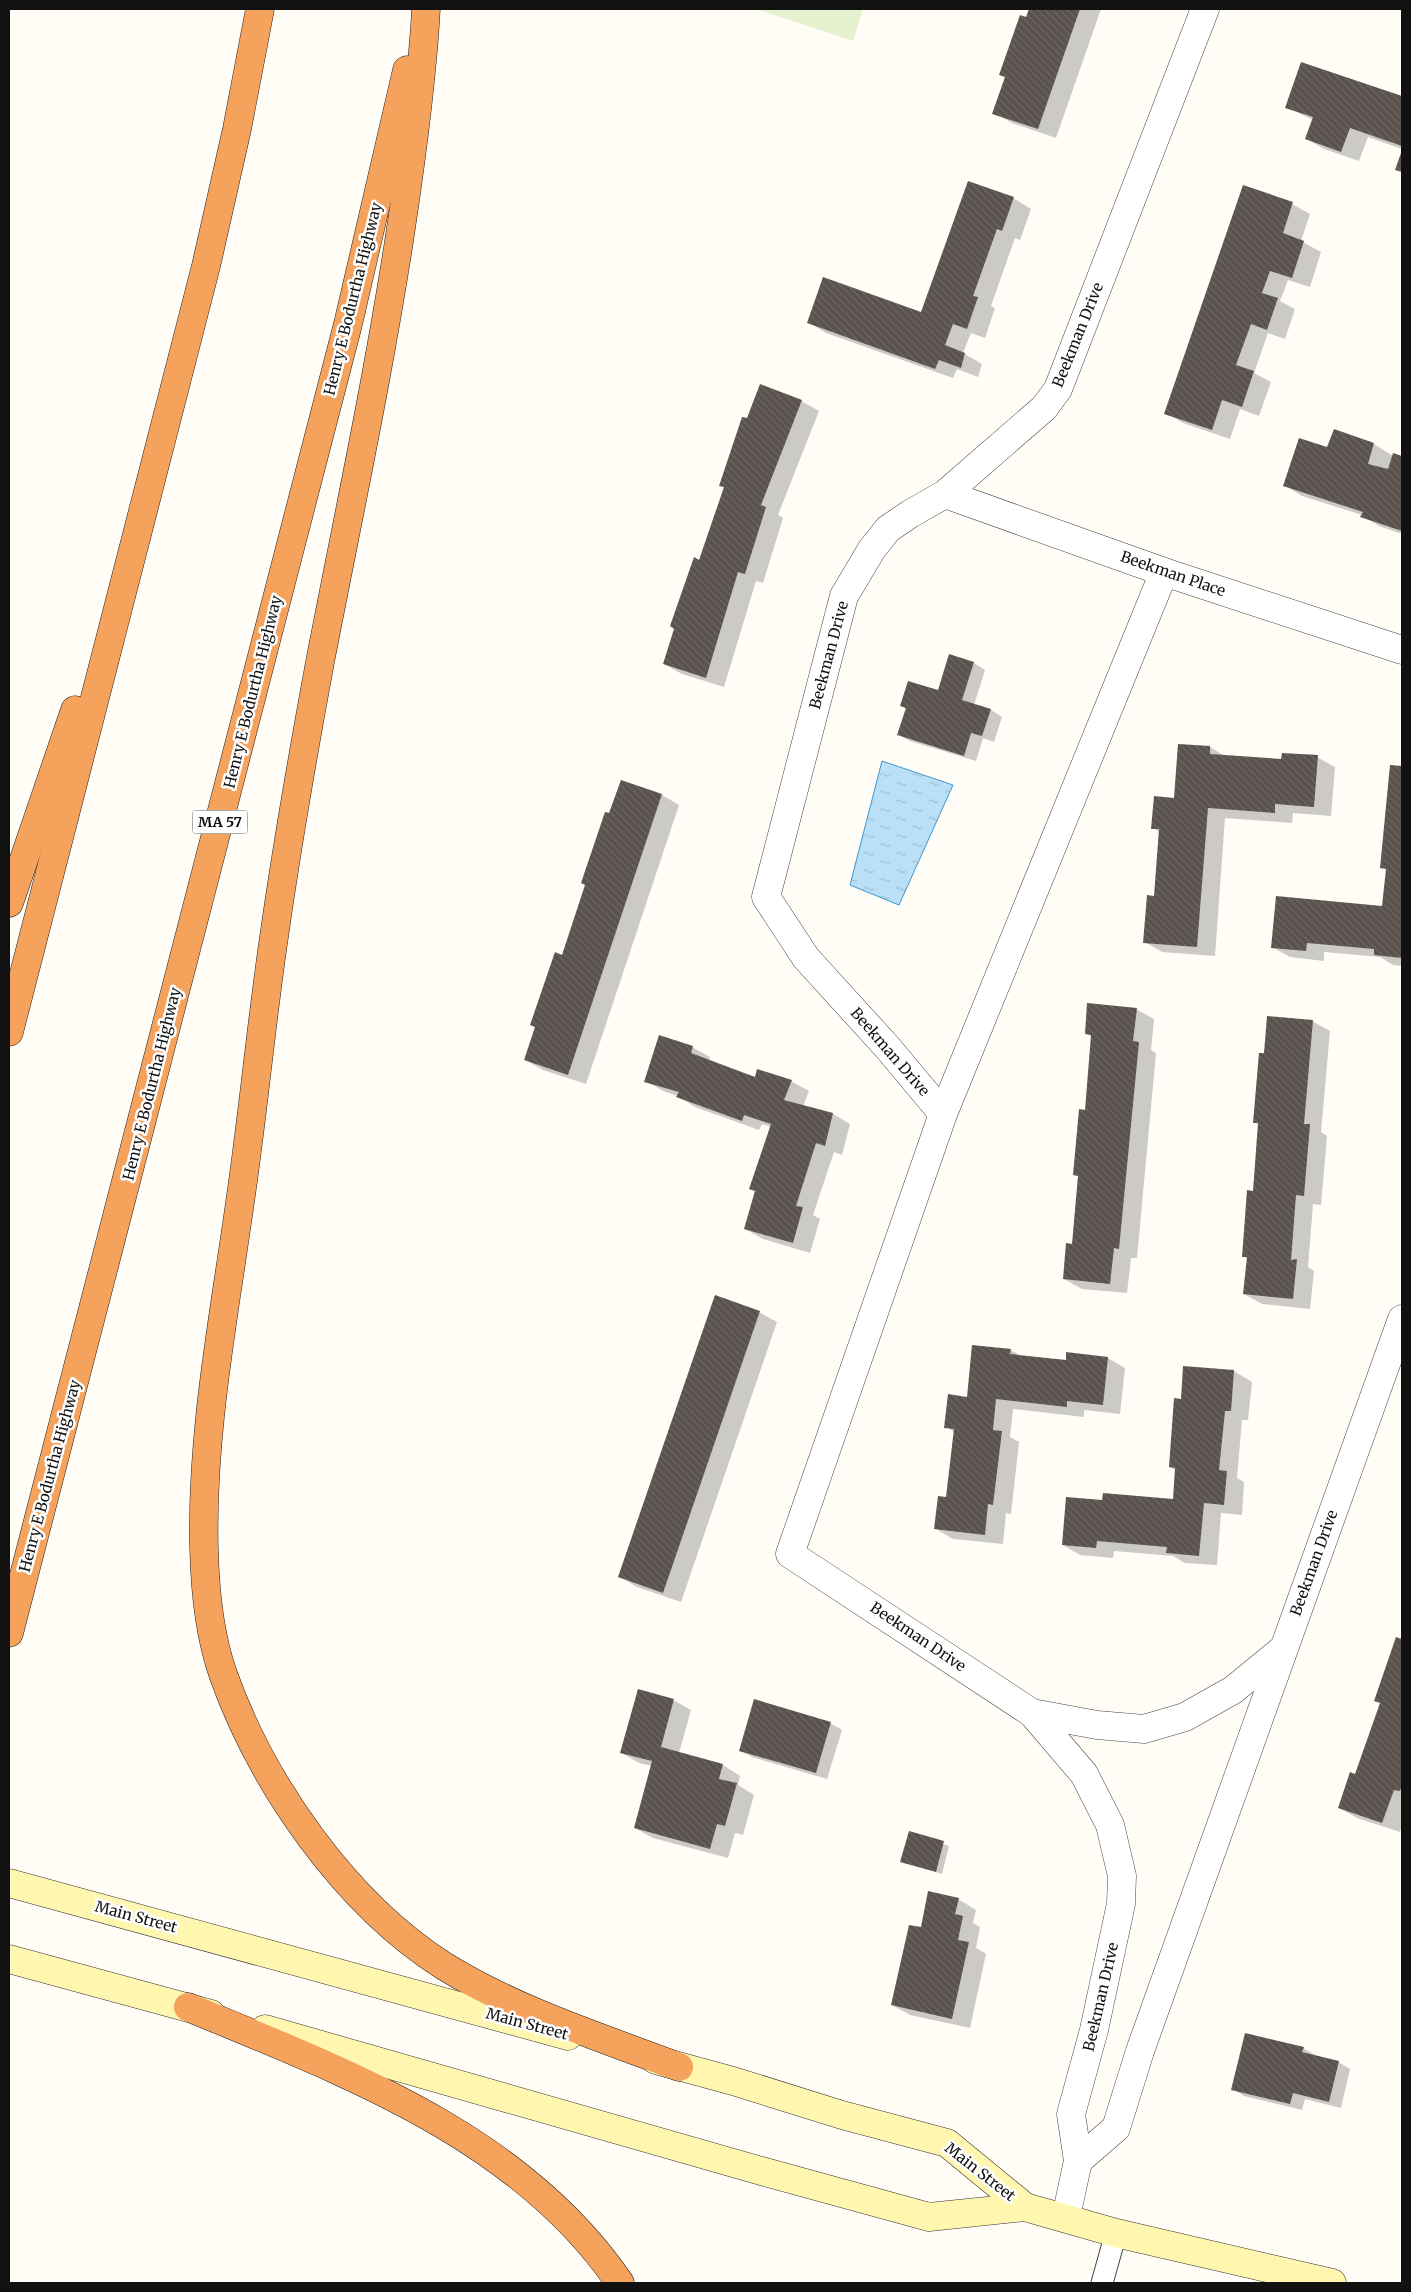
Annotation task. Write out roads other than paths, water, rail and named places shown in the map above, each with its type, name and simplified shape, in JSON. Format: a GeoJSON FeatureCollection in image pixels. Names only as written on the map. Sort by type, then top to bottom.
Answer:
{"type":"FeatureCollection","features":[{"type":"Feature","properties":{"kind":"highway"},"geometry":{"type":"LineString","coordinates":[[9,1032],[222,200],[260,9]]}},
{"type":"Feature","properties":{"kind":"highway","name":"Henry E Bodurtha Highway"},"geometry":{"type":"LineString","coordinates":[[9,1633],[355,296],[393,133],[417,9]]}},
{"type":"Feature","properties":{"kind":"highway"},"geometry":{"type":"LineString","coordinates":[[426,9],[423,73],[390,300],[303,757],[273,942],[258,1077],[216,1368],[204,1473],[204,1556],[208,1616],[222,1673],[261,1758],[315,1842],[361,1897],[387,1921],[444,1966],[510,2001],[679,2066]]}},
{"type":"Feature","properties":{"kind":"highway"},"geometry":{"type":"LineString","coordinates":[[9,903],[110,608],[156,459]]}},
{"type":"Feature","properties":{"kind":"highway"},"geometry":{"type":"LineString","coordinates":[[188,2007],[346,2073],[422,2111],[491,2154],[555,2206],[620,2283]]}},
{"type":"Feature","properties":{"kind":"main road","name":"Main Street"},"geometry":{"type":"LineString","coordinates":[[9,1883],[679,2066],[842,2115],[947,2143],[1025,2206]]}},
{"type":"Feature","properties":{"kind":"main road","name":"Main Street"},"geometry":{"type":"LineString","coordinates":[[9,1959],[188,2007],[929,2217],[1025,2206],[1116,2233],[1330,2283]]}},
{"type":"Feature","properties":{"kind":"street","name":"Beekman Drive"},"geometry":{"type":"LineString","coordinates":[[943,1114],[888,1048],[806,958],[766,897],[844,596],[872,550],[888,529],[945,494],[1044,408],[1058,389],[1205,9]]}},
{"type":"Feature","properties":{"kind":"street","name":"Beekman Place"},"geometry":{"type":"LineString","coordinates":[[945,494],[1164,572],[1402,650]]}},
{"type":"Feature","properties":{"kind":"street","name":"Beekman Drive"},"geometry":{"type":"LineString","coordinates":[[1066,2217],[1078,2160],[1071,2114],[1094,2030],[1121,1904],[1122,1876],[1115,1840],[1097,1796],[1084,1774],[1068,1753],[1032,1713],[790,1554],[943,1114],[1164,572]]}},
{"type":"Feature","properties":{"kind":"street","name":"Beekman Drive"},"geometry":{"type":"LineString","coordinates":[[1078,2160],[1116,2128],[1140,2051],[1402,1319]]}},
{"type":"Feature","properties":{"kind":"street"},"geometry":{"type":"LineString","coordinates":[[1032,1713],[1097,1725],[1144,1729],[1185,1717],[1225,1694],[1284,1648]]}},
{"type":"Feature","properties":{"kind":"lane"},"geometry":{"type":"LineString","coordinates":[[1102,2283],[1116,2233]]}},
{"type":"Feature","properties":{"kind":"water"},"geometry":{"type":"Polygon","coordinates":[[[882,761],[953,785],[899,905],[850,885],[882,761]]]}}]}
